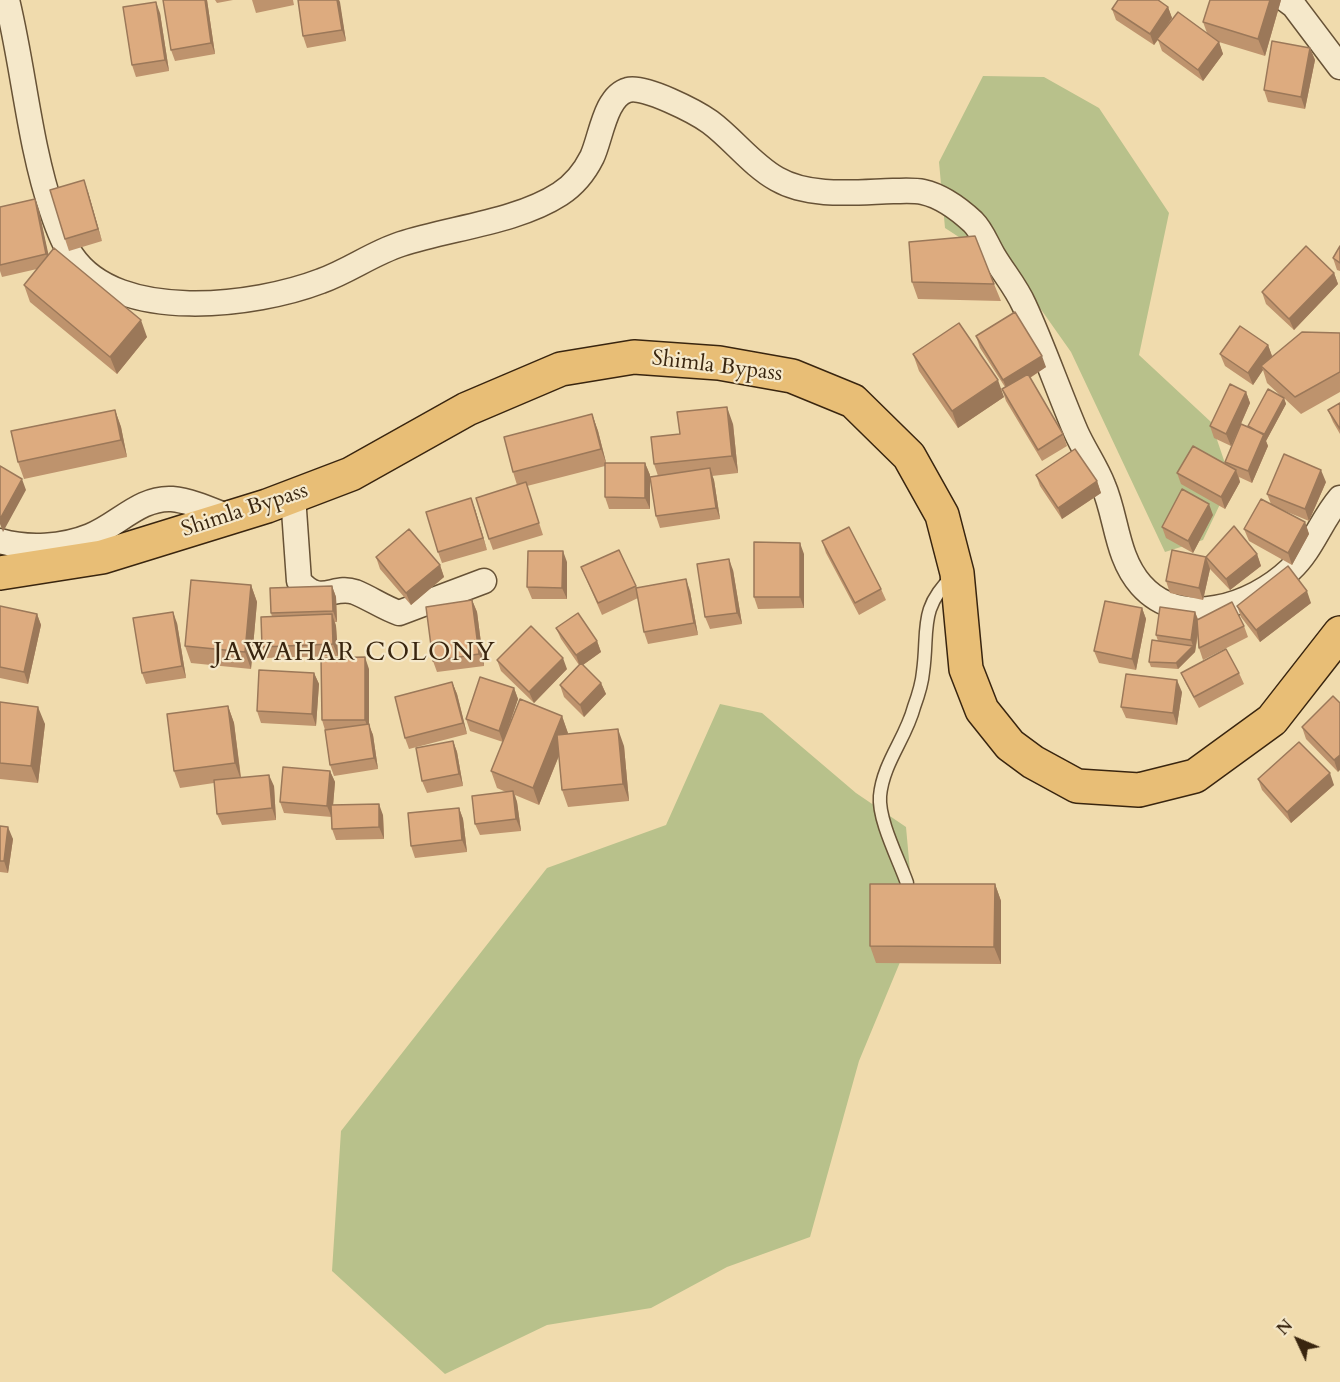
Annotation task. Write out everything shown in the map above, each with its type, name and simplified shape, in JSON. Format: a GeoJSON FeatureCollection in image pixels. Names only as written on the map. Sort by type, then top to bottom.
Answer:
{"type":"FeatureCollection","features":[{"type":"Feature","properties":{"kind":"highway","name":"Shimla Bypass"},"geometry":{"type":"LineString","coordinates":[[0,573],[102,557],[293,496],[351,474],[467,409],[561,369],[634,357],[719,363],[792,376],[854,401],[909,456],[942,515],[957,573],[966,669],[982,710],[1010,745],[1033,762],[1077,786],[1139,790],[1195,776],[1272,720],[1340,633]]}},
{"type":"Feature","properties":{"kind":"street"},"geometry":{"type":"LineString","coordinates":[[8,0],[41,178],[59,231],[73,259],[101,283],[140,299],[172,303],[225,301],[280,294],[324,280],[403,243],[456,231],[548,200],[559,195],[577,180],[591,157],[617,97],[628,90],[639,90],[697,112],[777,179],[812,191],[921,191],[953,205],[978,227],[1022,300],[1077,436],[1104,486],[1123,554],[1139,584],[1160,602],[1188,611],[1220,609],[1258,592],[1289,572],[1305,553],[1325,515],[1340,498]]}},
{"type":"Feature","properties":{"kind":"street"},"geometry":{"type":"LineString","coordinates":[[1286,0],[1294,6],[1340,67]]}},
{"type":"Feature","properties":{"kind":"street"},"geometry":{"type":"LineString","coordinates":[[293,496],[299,581],[307,591],[316,594],[352,591],[399,613],[484,581]]}},
{"type":"Feature","properties":{"kind":"street"},"geometry":{"type":"LineString","coordinates":[[0,541],[15,546],[48,546],[90,536],[146,503],[172,499],[229,517]]}},
{"type":"Feature","properties":{"kind":"lane"},"geometry":{"type":"LineString","coordinates":[[907,883],[887,829],[880,799],[884,773],[914,710],[923,673],[926,622],[932,600],[957,573]]}},
{"type":"Feature","properties":{"kind":"green space"},"geometry":{"type":"Polygon","coordinates":[[[983,76],[1044,77],[1099,108],[1169,213],[1139,355],[1211,422],[1231,481],[1203,540],[1165,552],[1071,352],[1016,274],[945,228],[939,162],[983,76]]]}},
{"type":"Feature","properties":{"kind":"green space"},"geometry":{"type":"Polygon","coordinates":[[[720,704],[762,713],[856,793],[906,827],[915,926],[859,1061],[810,1237],[727,1267],[651,1308],[547,1325],[445,1374],[332,1271],[341,1131],[547,868],[666,825],[720,704]]]}},
{"type":"Feature","properties":{"kind":"building"},"geometry":{"type":"Polygon","coordinates":[[[163,0],[205,0],[211,43],[171,50],[163,0]]]}},
{"type":"Feature","properties":{"kind":"building"},"geometry":{"type":"Polygon","coordinates":[[[298,0],[337,0],[342,30],[303,36],[298,0]]]}},
{"type":"Feature","properties":{"kind":"building"},"geometry":{"type":"Polygon","coordinates":[[[1118,0],[1158,0],[1168,7],[1150,34],[1112,9],[1118,0]]]}},
{"type":"Feature","properties":{"kind":"building"},"geometry":{"type":"Polygon","coordinates":[[[1210,0],[1270,0],[1258,39],[1203,22],[1210,0]]]}},
{"type":"Feature","properties":{"kind":"building"},"geometry":{"type":"Polygon","coordinates":[[[156,2],[165,60],[132,65],[123,7],[156,2]]]}},
{"type":"Feature","properties":{"kind":"building"},"geometry":{"type":"Polygon","coordinates":[[[1178,12],[1219,42],[1198,70],[1157,39],[1178,12]]]}},
{"type":"Feature","properties":{"kind":"building"},"geometry":{"type":"Polygon","coordinates":[[[1272,41],[1310,48],[1301,97],[1264,90],[1272,41]]]}},
{"type":"Feature","properties":{"kind":"building"},"geometry":{"type":"Polygon","coordinates":[[[84,180],[98,229],[65,239],[50,190],[84,180]]]}},
{"type":"Feature","properties":{"kind":"building"},"geometry":{"type":"Polygon","coordinates":[[[35,199],[46,254],[0,265],[0,207],[35,199]]]}},
{"type":"Feature","properties":{"kind":"building"},"geometry":{"type":"Polygon","coordinates":[[[975,236],[994,284],[912,282],[909,242],[975,236]]]}},
{"type":"Feature","properties":{"kind":"building"},"geometry":{"type":"Polygon","coordinates":[[[1306,246],[1334,273],[1289,319],[1262,292],[1306,246]]]}},
{"type":"Feature","properties":{"kind":"building"},"geometry":{"type":"Polygon","coordinates":[[[1340,246],[1340,263],[1333,258],[1340,246]]]}},
{"type":"Feature","properties":{"kind":"building"},"geometry":{"type":"Polygon","coordinates":[[[54,248],[141,320],[110,357],[24,285],[54,248]]]}},
{"type":"Feature","properties":{"kind":"building"},"geometry":{"type":"Polygon","coordinates":[[[1015,312],[1042,356],[1003,380],[976,336],[1015,312]]]}},
{"type":"Feature","properties":{"kind":"building"},"geometry":{"type":"Polygon","coordinates":[[[959,323],[998,380],[952,411],[913,354],[959,323]]]}},
{"type":"Feature","properties":{"kind":"building"},"geometry":{"type":"Polygon","coordinates":[[[1240,326],[1268,345],[1248,373],[1220,354],[1240,326]]]}},
{"type":"Feature","properties":{"kind":"building"},"geometry":{"type":"Polygon","coordinates":[[[1302,332],[1340,333],[1340,372],[1295,397],[1261,366],[1302,332]]]}},
{"type":"Feature","properties":{"kind":"building"},"geometry":{"type":"Polygon","coordinates":[[[1028,374],[1063,434],[1038,450],[1002,389],[1028,374]]]}},
{"type":"Feature","properties":{"kind":"building"},"geometry":{"type":"Polygon","coordinates":[[[1230,384],[1246,392],[1226,434],[1210,426],[1230,384]]]}},
{"type":"Feature","properties":{"kind":"building"},"geometry":{"type":"Polygon","coordinates":[[[1268,389],[1284,398],[1264,435],[1248,426],[1268,389]]]}},
{"type":"Feature","properties":{"kind":"building"},"geometry":{"type":"Polygon","coordinates":[[[1340,403],[1340,429],[1328,410],[1340,403]]]}},
{"type":"Feature","properties":{"kind":"building"},"geometry":{"type":"Polygon","coordinates":[[[727,407],[732,456],[654,464],[651,437],[680,434],[677,412],[727,407]]]}},
{"type":"Feature","properties":{"kind":"building"},"geometry":{"type":"Polygon","coordinates":[[[115,410],[121,440],[18,462],[11,431],[115,410]]]}},
{"type":"Feature","properties":{"kind":"building"},"geometry":{"type":"Polygon","coordinates":[[[592,414],[601,449],[513,472],[504,437],[592,414]]]}},
{"type":"Feature","properties":{"kind":"building"},"geometry":{"type":"Polygon","coordinates":[[[1241,424],[1264,434],[1248,471],[1225,462],[1241,424]]]}},
{"type":"Feature","properties":{"kind":"building"},"geometry":{"type":"Polygon","coordinates":[[[1193,446],[1236,470],[1221,497],[1177,473],[1193,446]]]}},
{"type":"Feature","properties":{"kind":"building"},"geometry":{"type":"Polygon","coordinates":[[[1075,449],[1097,481],[1058,508],[1036,475],[1075,449]]]}},
{"type":"Feature","properties":{"kind":"building"},"geometry":{"type":"Polygon","coordinates":[[[1284,454],[1321,470],[1305,509],[1267,494],[1284,454]]]}},
{"type":"Feature","properties":{"kind":"building"},"geometry":{"type":"Polygon","coordinates":[[[605,463],[645,463],[645,498],[605,497],[605,463]]]}},
{"type":"Feature","properties":{"kind":"building"},"geometry":{"type":"Polygon","coordinates":[[[0,466],[22,479],[0,519],[0,466]]]}},
{"type":"Feature","properties":{"kind":"building"},"geometry":{"type":"Polygon","coordinates":[[[710,468],[716,508],[656,516],[650,477],[710,468]]]}},
{"type":"Feature","properties":{"kind":"building"},"geometry":{"type":"Polygon","coordinates":[[[526,482],[539,523],[489,539],[476,498],[526,482]]]}},
{"type":"Feature","properties":{"kind":"building"},"geometry":{"type":"Polygon","coordinates":[[[1182,489],[1209,504],[1188,541],[1162,527],[1182,489]]]}},
{"type":"Feature","properties":{"kind":"building"},"geometry":{"type":"Polygon","coordinates":[[[471,498],[483,538],[438,552],[426,512],[471,498]]]}},
{"type":"Feature","properties":{"kind":"building"},"geometry":{"type":"Polygon","coordinates":[[[1261,499],[1305,522],[1288,553],[1244,529],[1261,499]]]}},
{"type":"Feature","properties":{"kind":"building"},"geometry":{"type":"Polygon","coordinates":[[[1234,526],[1257,554],[1226,579],[1206,557],[1234,526]]]}},
{"type":"Feature","properties":{"kind":"building"},"geometry":{"type":"Polygon","coordinates":[[[849,527],[881,589],[855,603],[822,541],[849,527]]]}},
{"type":"Feature","properties":{"kind":"building"},"geometry":{"type":"Polygon","coordinates":[[[409,529],[440,565],[406,593],[376,557],[409,529]]]}},
{"type":"Feature","properties":{"kind":"building"},"geometry":{"type":"Polygon","coordinates":[[[754,542],[800,543],[800,597],[754,597],[754,542]]]}},
{"type":"Feature","properties":{"kind":"building"},"geometry":{"type":"Polygon","coordinates":[[[619,550],[636,586],[598,603],[581,567],[619,550]]]}},
{"type":"Feature","properties":{"kind":"building"},"geometry":{"type":"Polygon","coordinates":[[[1172,550],[1206,557],[1199,588],[1166,581],[1172,550]]]}},
{"type":"Feature","properties":{"kind":"building"},"geometry":{"type":"Polygon","coordinates":[[[528,551],[563,551],[562,588],[527,587],[528,551]]]}},
{"type":"Feature","properties":{"kind":"building"},"geometry":{"type":"Polygon","coordinates":[[[729,559],[737,613],[705,617],[697,564],[729,559]]]}},
{"type":"Feature","properties":{"kind":"building"},"geometry":{"type":"Polygon","coordinates":[[[1288,566],[1307,591],[1256,630],[1237,606],[1288,566]]]}},
{"type":"Feature","properties":{"kind":"building"},"geometry":{"type":"Polygon","coordinates":[[[686,579],[694,623],[644,632],[636,588],[686,579]]]}},
{"type":"Feature","properties":{"kind":"building"},"geometry":{"type":"Polygon","coordinates":[[[191,580],[251,585],[245,652],[185,646],[191,580]]]}},
{"type":"Feature","properties":{"kind":"building"},"geometry":{"type":"Polygon","coordinates":[[[332,586],[333,611],[271,613],[270,588],[332,586]]]}},
{"type":"Feature","properties":{"kind":"building"},"geometry":{"type":"Polygon","coordinates":[[[472,600],[479,654],[433,661],[426,607],[472,600]]]}},
{"type":"Feature","properties":{"kind":"building"},"geometry":{"type":"Polygon","coordinates":[[[1105,601],[1142,608],[1132,659],[1094,651],[1105,601]]]}},
{"type":"Feature","properties":{"kind":"building"},"geometry":{"type":"Polygon","coordinates":[[[1232,602],[1244,626],[1199,648],[1197,620],[1232,602]]]}},
{"type":"Feature","properties":{"kind":"building"},"geometry":{"type":"Polygon","coordinates":[[[0,606],[37,614],[24,672],[0,667],[0,606]]]}},
{"type":"Feature","properties":{"kind":"building"},"geometry":{"type":"Polygon","coordinates":[[[1160,607],[1195,612],[1191,640],[1156,635],[1160,607]]]}},
{"type":"Feature","properties":{"kind":"building"},"geometry":{"type":"Polygon","coordinates":[[[173,612],[182,666],[142,673],[133,618],[173,612]]]}},
{"type":"Feature","properties":{"kind":"building"},"geometry":{"type":"Polygon","coordinates":[[[578,613],[597,641],[576,655],[556,628],[578,613]]]}},
{"type":"Feature","properties":{"kind":"building"},"geometry":{"type":"Polygon","coordinates":[[[332,614],[333,644],[262,647],[261,617],[332,614]]]}},
{"type":"Feature","properties":{"kind":"building"},"geometry":{"type":"Polygon","coordinates":[[[531,626],[563,658],[529,692],[497,660],[531,626]]]}},
{"type":"Feature","properties":{"kind":"building"},"geometry":{"type":"Polygon","coordinates":[[[1152,640],[1193,646],[1176,663],[1149,662],[1152,640]]]}},
{"type":"Feature","properties":{"kind":"building"},"geometry":{"type":"Polygon","coordinates":[[[1226,649],[1239,673],[1194,697],[1181,673],[1226,649]]]}},
{"type":"Feature","properties":{"kind":"building"},"geometry":{"type":"Polygon","coordinates":[[[365,657],[365,720],[322,720],[321,658],[365,657]]]}},
{"type":"Feature","properties":{"kind":"building"},"geometry":{"type":"Polygon","coordinates":[[[581,663],[601,683],[580,705],[560,685],[581,663]]]}},
{"type":"Feature","properties":{"kind":"building"},"geometry":{"type":"Polygon","coordinates":[[[259,670],[314,673],[312,714],[257,711],[259,670]]]}},
{"type":"Feature","properties":{"kind":"building"},"geometry":{"type":"Polygon","coordinates":[[[1126,674],[1177,680],[1173,713],[1121,707],[1126,674]]]}},
{"type":"Feature","properties":{"kind":"building"},"geometry":{"type":"Polygon","coordinates":[[[480,677],[514,688],[499,731],[466,719],[480,677]]]}},
{"type":"Feature","properties":{"kind":"building"},"geometry":{"type":"Polygon","coordinates":[[[452,682],[463,723],[405,738],[395,697],[452,682]]]}},
{"type":"Feature","properties":{"kind":"building"},"geometry":{"type":"Polygon","coordinates":[[[1333,696],[1340,703],[1340,755],[1334,760],[1302,727],[1333,696]]]}},
{"type":"Feature","properties":{"kind":"building"},"geometry":{"type":"Polygon","coordinates":[[[520,699],[562,716],[533,788],[491,771],[520,699]]]}},
{"type":"Feature","properties":{"kind":"building"},"geometry":{"type":"Polygon","coordinates":[[[0,702],[38,707],[31,766],[0,763],[0,702]]]}},
{"type":"Feature","properties":{"kind":"building"},"geometry":{"type":"Polygon","coordinates":[[[228,706],[235,763],[174,771],[167,714],[228,706]]]}},
{"type":"Feature","properties":{"kind":"building"},"geometry":{"type":"Polygon","coordinates":[[[369,724],[374,758],[330,765],[325,730],[369,724]]]}},
{"type":"Feature","properties":{"kind":"building"},"geometry":{"type":"Polygon","coordinates":[[[618,729],[623,784],[562,790],[557,735],[618,729]]]}},
{"type":"Feature","properties":{"kind":"building"},"geometry":{"type":"Polygon","coordinates":[[[453,741],[459,774],[422,781],[416,748],[453,741]]]}},
{"type":"Feature","properties":{"kind":"building"},"geometry":{"type":"Polygon","coordinates":[[[1299,742],[1330,773],[1287,812],[1258,779],[1299,742]]]}},
{"type":"Feature","properties":{"kind":"building"},"geometry":{"type":"Polygon","coordinates":[[[283,767],[330,771],[327,806],[280,802],[283,767]]]}},
{"type":"Feature","properties":{"kind":"building"},"geometry":{"type":"Polygon","coordinates":[[[269,775],[272,808],[217,814],[214,780],[269,775]]]}},
{"type":"Feature","properties":{"kind":"building"},"geometry":{"type":"Polygon","coordinates":[[[513,791],[516,819],[475,824],[472,796],[513,791]]]}},
{"type":"Feature","properties":{"kind":"building"},"geometry":{"type":"Polygon","coordinates":[[[379,804],[379,827],[332,829],[331,805],[379,804]]]}},
{"type":"Feature","properties":{"kind":"building"},"geometry":{"type":"Polygon","coordinates":[[[459,808],[462,840],[411,846],[408,813],[459,808]]]}},
{"type":"Feature","properties":{"kind":"building"},"geometry":{"type":"Polygon","coordinates":[[[0,826],[8,827],[4,861],[0,861],[0,826]]]}},
{"type":"Feature","properties":{"kind":"building"},"geometry":{"type":"Polygon","coordinates":[[[870,884],[995,884],[994,947],[870,946],[870,884]]]}},
{"type":"Feature","properties":{"kind":"district","name":"JAWAHAR COLONY"},"geometry":{"type":"Point","coordinates":[355,654]}}]}
